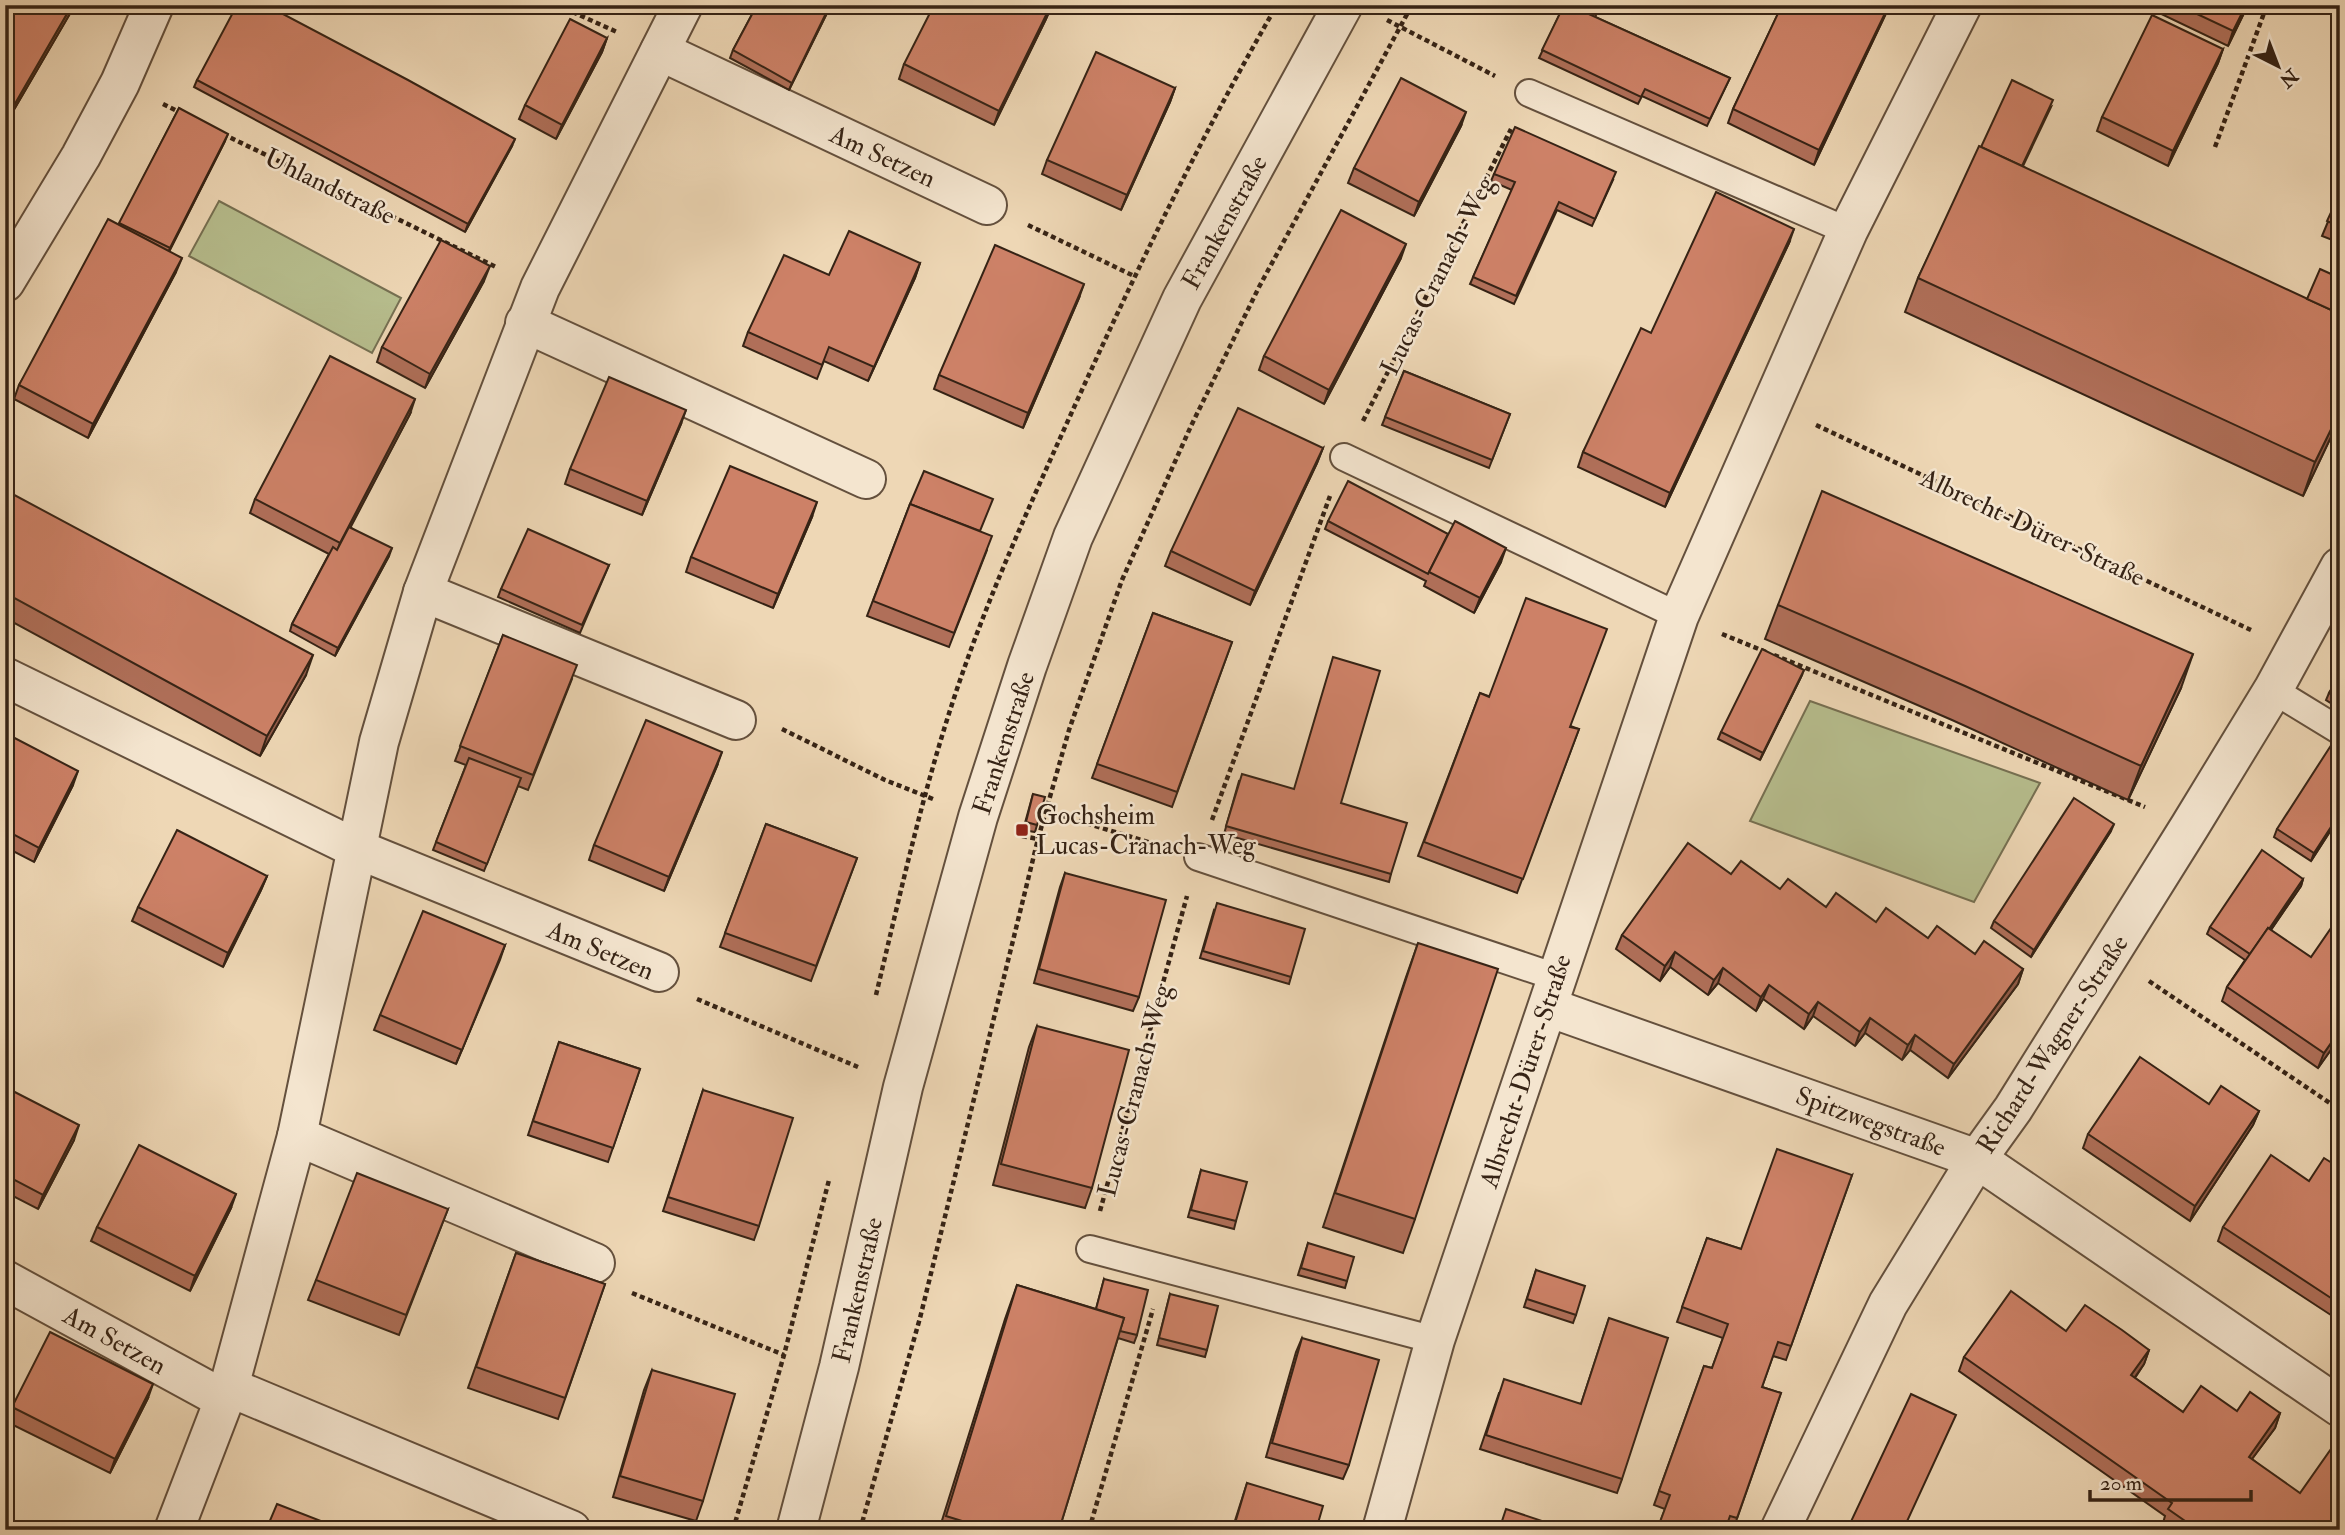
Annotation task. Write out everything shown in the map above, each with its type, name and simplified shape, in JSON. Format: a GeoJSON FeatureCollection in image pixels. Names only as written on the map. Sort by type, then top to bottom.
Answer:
{"type":"FeatureCollection","features":[{"type":"Feature","properties":{"kind":"street"},"geometry":{"type":"LineString","coordinates":[[5,282],[81,156],[120,83],[154,5]]}},
{"type":"Feature","properties":{"kind":"street"},"geometry":{"type":"LineString","coordinates":[[174,1530],[227,1394],[297,1136],[379,742],[423,592],[540,288],[683,5]]}},
{"type":"Feature","properties":{"kind":"street","name":"Frankenstraße"},"geometry":{"type":"LineString","coordinates":[[796,1530],[839,1367],[903,1087],[989,781],[1064,563],[1182,299],[1343,5]]}},
{"type":"Feature","properties":{"kind":"street","name":"Albrecht-Dürer-Straße"},"geometry":{"type":"LineString","coordinates":[[1382,1530],[1435,1340],[1679,616],[1848,231],[1962,5]]}},
{"type":"Feature","properties":{"kind":"street","name":"Am Setzen"},"geometry":{"type":"LineString","coordinates":[[660,51],[987,205]]}},
{"type":"Feature","properties":{"kind":"street"},"geometry":{"type":"LineString","coordinates":[[525,323],[866,479]]}},
{"type":"Feature","properties":{"kind":"street","name":"Richard-Wagner-Straße"},"geometry":{"type":"LineString","coordinates":[[1780,1530],[1888,1304],[1977,1159],[2014,1108],[2190,826],[2273,690],[2340,567]]}},
{"type":"Feature","properties":{"kind":"street"},"geometry":{"type":"LineString","coordinates":[[423,592],[736,720]]}},
{"type":"Feature","properties":{"kind":"street","name":"Am Setzen"},"geometry":{"type":"LineString","coordinates":[[5,677],[357,849],[659,972]]}},
{"type":"Feature","properties":{"kind":"street","name":"Spitzwegstraße"},"geometry":{"type":"LineString","coordinates":[[1552,992],[1977,1159],[2340,1407]]}},
{"type":"Feature","properties":{"kind":"street"},"geometry":{"type":"LineString","coordinates":[[297,1136],[595,1263]]}},
{"type":"Feature","properties":{"kind":"street","name":"Am Setzen"},"geometry":{"type":"LineString","coordinates":[[5,1280],[227,1394],[571,1530]]}},
{"type":"Feature","properties":{"kind":"lane"},"geometry":{"type":"LineString","coordinates":[[1529,93],[1848,231]]}},
{"type":"Feature","properties":{"kind":"lane"},"geometry":{"type":"LineString","coordinates":[[1345,457],[1679,616]]}},
{"type":"Feature","properties":{"kind":"lane"},"geometry":{"type":"LineString","coordinates":[[2273,690],[2340,731]]}},
{"type":"Feature","properties":{"kind":"lane"},"geometry":{"type":"LineString","coordinates":[[1198,857],[1552,992]]}},
{"type":"Feature","properties":{"kind":"lane"},"geometry":{"type":"LineString","coordinates":[[1090,1249],[1435,1340]]}},
{"type":"Feature","properties":{"kind":"path"},"geometry":{"type":"LineString","coordinates":[[557,5],[660,51]]}},
{"type":"Feature","properties":{"kind":"path"},"geometry":{"type":"LineString","coordinates":[[860,1530],[920,1318],[1046,811],[1069,730],[1122,580],[1180,449],[1259,287],[1412,5]]}},
{"type":"Feature","properties":{"kind":"path"},"geometry":{"type":"LineString","coordinates":[[2215,147],[2267,5]]}},
{"type":"Feature","properties":{"kind":"path"},"geometry":{"type":"LineString","coordinates":[[1379,16],[1529,93]]}},
{"type":"Feature","properties":{"kind":"path"},"geometry":{"type":"LineString","coordinates":[[120,83],[193,119]]}},
{"type":"Feature","properties":{"kind":"path","name":"Lucas-Cranach-Weg"},"geometry":{"type":"LineString","coordinates":[[1090,1249],[1198,857],[1345,457],[1529,93]]}},
{"type":"Feature","properties":{"kind":"path","name":"Uhlandstraße"},"geometry":{"type":"LineString","coordinates":[[218,131],[540,288]]}},
{"type":"Feature","properties":{"kind":"path"},"geometry":{"type":"LineString","coordinates":[[987,205],[1122,269]]}},
{"type":"Feature","properties":{"kind":"path","name":"Albrecht-Dürer-Straße"},"geometry":{"type":"LineString","coordinates":[[1771,404],[2295,651]]}},
{"type":"Feature","properties":{"kind":"path"},"geometry":{"type":"LineString","coordinates":[[1679,616],[2190,826]]}},
{"type":"Feature","properties":{"kind":"path"},"geometry":{"type":"LineString","coordinates":[[736,720],[777,727],[923,796]]}},
{"type":"Feature","properties":{"kind":"path"},"geometry":{"type":"LineString","coordinates":[[1046,811],[1198,857]]}},
{"type":"Feature","properties":{"kind":"path"},"geometry":{"type":"LineString","coordinates":[[2110,956],[2340,1110]]}},
{"type":"Feature","properties":{"kind":"path","name":"Am Setzen"},"geometry":{"type":"LineString","coordinates":[[659,972],[686,994],[858,1067]]}},
{"type":"Feature","properties":{"kind":"path"},"geometry":{"type":"LineString","coordinates":[[595,1263],[608,1283],[784,1355]]}},
{"type":"Feature","properties":{"kind":"path"},"geometry":{"type":"LineString","coordinates":[[1090,1530],[1164,1270]]}},
{"type":"Feature","properties":{"kind":"green space"},"geometry":{"type":"Polygon","coordinates":[[[219,201],[401,298],[372,353],[189,256],[219,201]]]}},
{"type":"Feature","properties":{"kind":"green space"},"geometry":{"type":"Polygon","coordinates":[[[1810,701],[2040,783],[1974,902],[1750,821],[1810,701]]]}},
{"type":"Feature","properties":{"kind":"building"},"geometry":{"type":"Polygon","coordinates":[[[5,5],[72,5],[9,114],[5,111],[5,5]]]}},
{"type":"Feature","properties":{"kind":"building"},"geometry":{"type":"Polygon","coordinates":[[[237,5],[266,5],[515,139],[468,224],[197,80],[237,5]]]}},
{"type":"Feature","properties":{"kind":"building"},"geometry":{"type":"Polygon","coordinates":[[[757,5],[830,5],[792,83],[733,50],[757,5]]]}},
{"type":"Feature","properties":{"kind":"building"},"geometry":{"type":"Polygon","coordinates":[[[934,5],[1051,5],[999,111],[904,64],[934,5]]]}},
{"type":"Feature","properties":{"kind":"building"},"geometry":{"type":"Polygon","coordinates":[[[1564,5],[1730,78],[1710,119],[1645,89],[1641,97],[1542,50],[1564,5]]]}},
{"type":"Feature","properties":{"kind":"building"},"geometry":{"type":"Polygon","coordinates":[[[1782,5],[1889,5],[1819,150],[1733,109],[1782,5]]]}},
{"type":"Feature","properties":{"kind":"building"},"geometry":{"type":"Polygon","coordinates":[[[2178,5],[2246,5],[2233,31],[2178,5]]]}},
{"type":"Feature","properties":{"kind":"building"},"geometry":{"type":"Polygon","coordinates":[[[2152,15],[2223,49],[2173,151],[2102,117],[2152,15]]]}},
{"type":"Feature","properties":{"kind":"building"},"geometry":{"type":"Polygon","coordinates":[[[570,19],[607,38],[562,125],[525,105],[570,19]]]}},
{"type":"Feature","properties":{"kind":"building"},"geometry":{"type":"Polygon","coordinates":[[[1096,52],[1175,88],[1127,195],[1047,160],[1096,52]]]}},
{"type":"Feature","properties":{"kind":"building"},"geometry":{"type":"Polygon","coordinates":[[[1401,78],[1466,112],[1419,202],[1354,168],[1401,78]]]}},
{"type":"Feature","properties":{"kind":"building"},"geometry":{"type":"Polygon","coordinates":[[[2012,80],[2053,100],[2022,166],[1981,147],[2012,80]]]}},
{"type":"Feature","properties":{"kind":"building"},"geometry":{"type":"Polygon","coordinates":[[[179,108],[228,134],[170,248],[119,223],[179,108]]]}},
{"type":"Feature","properties":{"kind":"building"},"geometry":{"type":"Polygon","coordinates":[[[1515,127],[1616,172],[1595,219],[1559,202],[1516,296],[1473,277],[1515,182],[1494,174],[1515,127]]]}},
{"type":"Feature","properties":{"kind":"building"},"geometry":{"type":"Polygon","coordinates":[[[1979,146],[2340,314],[2340,411],[2315,462],[1918,278],[1979,146]]]}},
{"type":"Feature","properties":{"kind":"building"},"geometry":{"type":"Polygon","coordinates":[[[1716,192],[1794,229],[1670,493],[1583,452],[1641,328],[1651,333],[1716,192]]]}},
{"type":"Feature","properties":{"kind":"building"},"geometry":{"type":"Polygon","coordinates":[[[2340,193],[2340,227],[2327,221],[2340,193]]]}},
{"type":"Feature","properties":{"kind":"building"},"geometry":{"type":"Polygon","coordinates":[[[1341,210],[1406,244],[1329,390],[1264,356],[1341,210]]]}},
{"type":"Feature","properties":{"kind":"building"},"geometry":{"type":"Polygon","coordinates":[[[108,219],[182,258],[93,424],[19,385],[108,219]]]}},
{"type":"Feature","properties":{"kind":"building"},"geometry":{"type":"Polygon","coordinates":[[[849,231],[920,263],[874,367],[829,347],[822,365],[748,332],[784,255],[829,275],[849,231]]]}},
{"type":"Feature","properties":{"kind":"building"},"geometry":{"type":"Polygon","coordinates":[[[441,240],[490,266],[430,374],[382,347],[441,240]]]}},
{"type":"Feature","properties":{"kind":"building"},"geometry":{"type":"Polygon","coordinates":[[[995,245],[1084,284],[1028,413],[939,375],[995,245]]]}},
{"type":"Feature","properties":{"kind":"building"},"geometry":{"type":"Polygon","coordinates":[[[2320,269],[2340,278],[2340,314],[2307,299],[2320,269]]]}},
{"type":"Feature","properties":{"kind":"building"},"geometry":{"type":"Polygon","coordinates":[[[330,356],[415,399],[340,543],[255,499],[330,356]]]}},
{"type":"Feature","properties":{"kind":"building"},"geometry":{"type":"Polygon","coordinates":[[[1404,371],[1510,414],[1492,460],[1385,417],[1404,371]]]}},
{"type":"Feature","properties":{"kind":"building"},"geometry":{"type":"Polygon","coordinates":[[[609,377],[686,410],[647,501],[570,469],[609,377]]]}},
{"type":"Feature","properties":{"kind":"building"},"geometry":{"type":"Polygon","coordinates":[[[1238,408],[1323,448],[1255,591],[1171,551],[1238,408]]]}},
{"type":"Feature","properties":{"kind":"building"},"geometry":{"type":"Polygon","coordinates":[[[730,466],[817,502],[778,594],[691,557],[730,466]]]}},
{"type":"Feature","properties":{"kind":"building"},"geometry":{"type":"Polygon","coordinates":[[[924,471],[993,499],[980,531],[910,504],[924,471]]]}},
{"type":"Feature","properties":{"kind":"building"},"geometry":{"type":"Polygon","coordinates":[[[1348,481],[1448,534],[1428,574],[1328,521],[1348,481]]]}},
{"type":"Feature","properties":{"kind":"building"},"geometry":{"type":"Polygon","coordinates":[[[5,490],[313,655],[267,736],[5,593],[5,490]]]}},
{"type":"Feature","properties":{"kind":"building"},"geometry":{"type":"Polygon","coordinates":[[[1822,491],[2193,654],[2141,766],[1778,605],[1822,491]]]}},
{"type":"Feature","properties":{"kind":"building"},"geometry":{"type":"Polygon","coordinates":[[[910,504],[992,536],[954,633],[873,601],[910,504]]]}},
{"type":"Feature","properties":{"kind":"building"},"geometry":{"type":"Polygon","coordinates":[[[1455,521],[1506,548],[1480,598],[1429,572],[1455,521]]]}},
{"type":"Feature","properties":{"kind":"building"},"geometry":{"type":"Polygon","coordinates":[[[349,527],[392,548],[338,648],[292,624],[333,547],[337,550],[349,527]]]}},
{"type":"Feature","properties":{"kind":"building"},"geometry":{"type":"Polygon","coordinates":[[[528,529],[609,565],[582,625],[501,589],[528,529]]]}},
{"type":"Feature","properties":{"kind":"building"},"geometry":{"type":"Polygon","coordinates":[[[1526,598],[1607,629],[1570,727],[1579,729],[1523,879],[1424,842],[1480,693],[1489,697],[1526,598]]]}},
{"type":"Feature","properties":{"kind":"building"},"geometry":{"type":"Polygon","coordinates":[[[1153,613],[1232,642],[1177,792],[1097,764],[1153,613]]]}},
{"type":"Feature","properties":{"kind":"building"},"geometry":{"type":"Polygon","coordinates":[[[503,635],[577,665],[533,775],[460,746],[503,635]]]}},
{"type":"Feature","properties":{"kind":"building"},"geometry":{"type":"Polygon","coordinates":[[[1762,649],[1804,670],[1763,753],[1721,732],[1762,649]]]}},
{"type":"Feature","properties":{"kind":"building"},"geometry":{"type":"Polygon","coordinates":[[[1333,657],[1380,671],[1341,803],[1407,823],[1391,874],[1226,826],[1242,774],[1294,789],[1333,657]]]}},
{"type":"Feature","properties":{"kind":"building"},"geometry":{"type":"Polygon","coordinates":[[[2340,675],[2340,700],[2329,693],[2340,675]]]}},
{"type":"Feature","properties":{"kind":"building"},"geometry":{"type":"Polygon","coordinates":[[[646,720],[722,752],[669,877],[594,845],[646,720]]]}},
{"type":"Feature","properties":{"kind":"building"},"geometry":{"type":"Polygon","coordinates":[[[5,733],[78,771],[39,848],[5,830],[5,733]]]}},
{"type":"Feature","properties":{"kind":"building"},"geometry":{"type":"Polygon","coordinates":[[[2339,733],[2340,813],[2314,853],[2277,829],[2339,733]]]}},
{"type":"Feature","properties":{"kind":"building"},"geometry":{"type":"Polygon","coordinates":[[[469,758],[521,778],[487,864],[436,842],[469,758]]]}},
{"type":"Feature","properties":{"kind":"building"},"geometry":{"type":"Polygon","coordinates":[[[1033,794],[1045,797],[1037,825],[1026,822],[1033,794]]]}},
{"type":"Feature","properties":{"kind":"building"},"geometry":{"type":"Polygon","coordinates":[[[2074,798],[2114,824],[2034,950],[1994,921],[2074,798]]]}},
{"type":"Feature","properties":{"kind":"building"},"geometry":{"type":"Polygon","coordinates":[[[766,824],[857,858],[816,966],[725,933],[766,824]]]}},
{"type":"Feature","properties":{"kind":"building"},"geometry":{"type":"Polygon","coordinates":[[[177,830],[267,876],[228,953],[138,907],[177,830]]]}},
{"type":"Feature","properties":{"kind":"building"},"geometry":{"type":"Polygon","coordinates":[[[1688,843],[1731,874],[1741,861],[1780,889],[1788,879],[1826,907],[1836,893],[1876,922],[1886,908],[1928,938],[1937,926],[1975,954],[1984,941],[2023,969],[1954,1064],[1915,1035],[1908,1045],[1870,1018],[1860,1032],[1818,1002],[1809,1014],[1769,985],[1761,997],[1723,968],[1714,980],[1675,952],[1665,966],[1622,935],[1688,843]]]}},
{"type":"Feature","properties":{"kind":"building"},"geometry":{"type":"Polygon","coordinates":[[[2262,850],[2303,879],[2250,954],[2210,927],[2262,850]]]}},
{"type":"Feature","properties":{"kind":"building"},"geometry":{"type":"Polygon","coordinates":[[[1065,873],[1166,900],[1139,997],[1039,969],[1065,873]]]}},
{"type":"Feature","properties":{"kind":"building"},"geometry":{"type":"Polygon","coordinates":[[[1217,903],[1305,929],[1291,977],[1203,951],[1217,903]]]}},
{"type":"Feature","properties":{"kind":"building"},"geometry":{"type":"Polygon","coordinates":[[[423,911],[505,945],[462,1050],[380,1015],[423,911]]]}},
{"type":"Feature","properties":{"kind":"building"},"geometry":{"type":"Polygon","coordinates":[[[2340,915],[2340,1030],[2324,1053],[2227,987],[2268,928],[2311,957],[2340,915]]]}},
{"type":"Feature","properties":{"kind":"building"},"geometry":{"type":"Polygon","coordinates":[[[1418,943],[1498,969],[1415,1219],[1335,1193],[1418,943]]]}},
{"type":"Feature","properties":{"kind":"building"},"geometry":{"type":"Polygon","coordinates":[[[1037,1026],[1129,1050],[1092,1188],[1001,1164],[1037,1026]]]}},
{"type":"Feature","properties":{"kind":"building"},"geometry":{"type":"Polygon","coordinates":[[[559,1042],[640,1069],[613,1148],[533,1121],[559,1042]]]}},
{"type":"Feature","properties":{"kind":"building"},"geometry":{"type":"Polygon","coordinates":[[[2140,1057],[2209,1104],[2221,1086],[2259,1111],[2195,1206],[2088,1134],[2140,1057]]]}},
{"type":"Feature","properties":{"kind":"building"},"geometry":{"type":"Polygon","coordinates":[[[5,1087],[79,1125],[43,1195],[5,1175],[5,1087]]]}},
{"type":"Feature","properties":{"kind":"building"},"geometry":{"type":"Polygon","coordinates":[[[703,1090],[793,1118],[759,1226],[668,1197],[703,1090]]]}},
{"type":"Feature","properties":{"kind":"building"},"geometry":{"type":"Polygon","coordinates":[[[139,1145],[236,1194],[195,1276],[97,1227],[139,1145]]]}},
{"type":"Feature","properties":{"kind":"building"},"geometry":{"type":"Polygon","coordinates":[[[1777,1149],[1852,1175],[1791,1346],[1778,1342],[1762,1387],[1781,1393],[1737,1518],[1730,1516],[1725,1530],[1657,1530],[1670,1495],[1659,1491],[1704,1366],[1712,1368],[1728,1324],[1682,1307],[1707,1238],[1741,1249],[1777,1149]]]}},
{"type":"Feature","properties":{"kind":"building"},"geometry":{"type":"Polygon","coordinates":[[[2271,1155],[2309,1181],[2324,1158],[2340,1168],[2340,1304],[2223,1227],[2271,1155]]]}},
{"type":"Feature","properties":{"kind":"building"},"geometry":{"type":"Polygon","coordinates":[[[1201,1170],[1247,1182],[1236,1221],[1191,1210],[1201,1170]]]}},
{"type":"Feature","properties":{"kind":"building"},"geometry":{"type":"Polygon","coordinates":[[[357,1173],[448,1209],[406,1315],[316,1280],[357,1173]]]}},
{"type":"Feature","properties":{"kind":"building"},"geometry":{"type":"Polygon","coordinates":[[[1308,1243],[1354,1257],[1347,1281],[1301,1268],[1308,1243]]]}},
{"type":"Feature","properties":{"kind":"building"},"geometry":{"type":"Polygon","coordinates":[[[516,1253],[605,1284],[565,1398],[476,1367],[516,1253]]]}},
{"type":"Feature","properties":{"kind":"building"},"geometry":{"type":"Polygon","coordinates":[[[1536,1270],[1585,1286],[1576,1315],[1527,1299],[1536,1270]]]}},
{"type":"Feature","properties":{"kind":"building"},"geometry":{"type":"Polygon","coordinates":[[[1104,1279],[1148,1290],[1137,1335],[1120,1331],[1124,1318],[1096,1309],[1104,1279]]]}},
{"type":"Feature","properties":{"kind":"building"},"geometry":{"type":"Polygon","coordinates":[[[1017,1285],[1124,1318],[1059,1530],[991,1530],[946,1516],[1017,1285]]]}},
{"type":"Feature","properties":{"kind":"building"},"geometry":{"type":"Polygon","coordinates":[[[2011,1291],[2066,1331],[2085,1305],[2122,1330],[2149,1350],[2131,1375],[2183,1412],[2201,1386],[2237,1411],[2250,1392],[2280,1413],[2249,1457],[2300,1493],[2331,1449],[2340,1456],[2340,1527],[2337,1530],[2198,1530],[2168,1509],[2172,1503],[1964,1357],[2011,1291]]]}},
{"type":"Feature","properties":{"kind":"building"},"geometry":{"type":"Polygon","coordinates":[[[1170,1294],[1218,1306],[1207,1350],[1159,1338],[1170,1294]]]}},
{"type":"Feature","properties":{"kind":"building"},"geometry":{"type":"Polygon","coordinates":[[[1609,1318],[1668,1338],[1622,1479],[1486,1435],[1504,1379],[1581,1404],[1609,1318]]]}},
{"type":"Feature","properties":{"kind":"building"},"geometry":{"type":"Polygon","coordinates":[[[50,1332],[153,1384],[115,1459],[12,1407],[50,1332]]]}},
{"type":"Feature","properties":{"kind":"building"},"geometry":{"type":"Polygon","coordinates":[[[1302,1338],[1379,1360],[1349,1465],[1272,1443],[1302,1338]]]}},
{"type":"Feature","properties":{"kind":"building"},"geometry":{"type":"Polygon","coordinates":[[[652,1370],[735,1394],[703,1501],[620,1476],[652,1370]]]}},
{"type":"Feature","properties":{"kind":"building"},"geometry":{"type":"Polygon","coordinates":[[[1911,1394],[1956,1415],[1903,1530],[1847,1530],[1911,1394]]]}},
{"type":"Feature","properties":{"kind":"building"},"geometry":{"type":"Polygon","coordinates":[[[1247,1483],[1323,1506],[1316,1530],[1233,1530],[1247,1483]]]}},
{"type":"Feature","properties":{"kind":"building"},"geometry":{"type":"Polygon","coordinates":[[[277,1504],[344,1530],[266,1530],[277,1504]]]}},
{"type":"Feature","properties":{"kind":"building"},"geometry":{"type":"Polygon","coordinates":[[[1506,1509],[1569,1530],[1499,1530],[1506,1509]]]}},
{"type":"Feature","properties":{"kind":"place","name":"Gochsheim Lucas-Cranach-Weg"},"geometry":{"type":"Point","coordinates":[1022,830]}}]}
